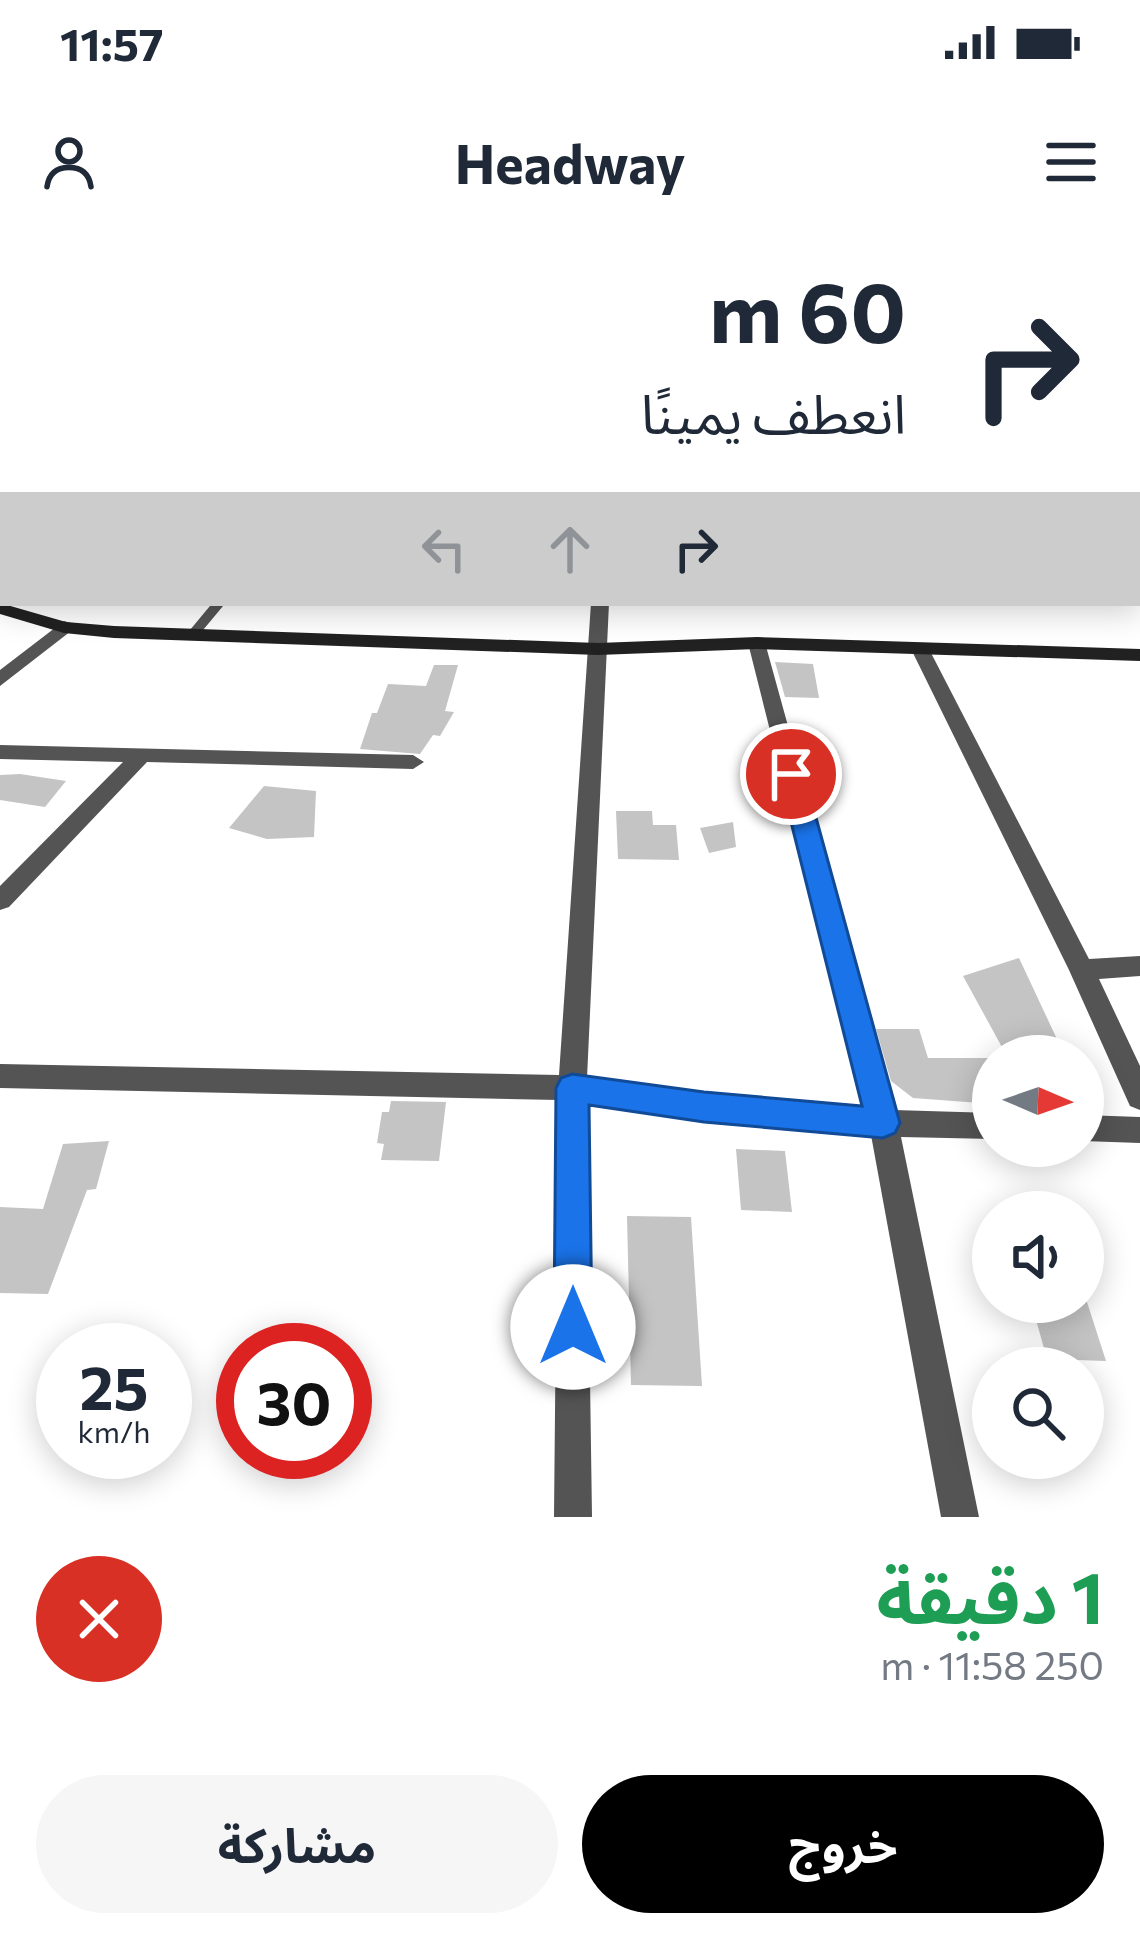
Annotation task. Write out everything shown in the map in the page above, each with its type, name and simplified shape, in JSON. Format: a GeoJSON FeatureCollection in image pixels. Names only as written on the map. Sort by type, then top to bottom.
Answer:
{"type":"FeatureCollection","features":[{"type":"Feature","properties":{"kind":"street"},"geometry":{"type":"LineString","coordinates":[[573,1517],[572,1088],[600,606]]}},
{"type":"Feature","properties":{"kind":"street"},"geometry":{"type":"LineString","coordinates":[[0,608],[64,627],[194,633],[598,649],[757,643],[1140,655]]}},
{"type":"Feature","properties":{"kind":"street"},"geometry":{"type":"LineString","coordinates":[[0,680],[64,627]]}},
{"type":"Feature","properties":{"kind":"street"},"geometry":{"type":"LineString","coordinates":[[757,643],[883,1123],[960,1517]]}},
{"type":"Feature","properties":{"kind":"street"},"geometry":{"type":"LineString","coordinates":[[921,651],[1082,970],[1140,1097]]}},
{"type":"Feature","properties":{"kind":"street"},"geometry":{"type":"LineString","coordinates":[[0,752],[413,762]]}},
{"type":"Feature","properties":{"kind":"street"},"geometry":{"type":"LineString","coordinates":[[0,901],[140,757]]}},
{"type":"Feature","properties":{"kind":"street"},"geometry":{"type":"LineString","coordinates":[[1082,970],[1140,966]]}},
{"type":"Feature","properties":{"kind":"street"},"geometry":{"type":"LineString","coordinates":[[0,1076],[572,1088],[704,1107],[883,1123],[972,1125]]}},
{"type":"Feature","properties":{"kind":"street"},"geometry":{"type":"LineString","coordinates":[[1104,1129],[1140,1130]]}},
{"type":"Feature","properties":{"kind":"lane"},"geometry":{"type":"LineString","coordinates":[[194,633],[216,606]]}},
{"type":"Feature","properties":{"kind":"building"},"geometry":{"type":"Polygon","coordinates":[[[775,662],[813,664],[819,698],[785,697],[775,662]]]}},
{"type":"Feature","properties":{"kind":"building"},"geometry":{"type":"Polygon","coordinates":[[[434,665],[458,665],[445,711],[454,712],[440,736],[433,735],[420,754],[360,749],[388,684],[426,686],[434,665]]]}},
{"type":"Feature","properties":{"kind":"building"},"geometry":{"type":"Polygon","coordinates":[[[0,775],[66,781],[45,807],[0,800],[0,775]]]}},
{"type":"Feature","properties":{"kind":"building"},"geometry":{"type":"Polygon","coordinates":[[[264,786],[316,791],[314,837],[267,839],[229,828],[264,786]]]}},
{"type":"Feature","properties":{"kind":"building"},"geometry":{"type":"Polygon","coordinates":[[[616,811],[652,811],[653,825],[676,825],[679,860],[618,859],[616,811]]]}},
{"type":"Feature","properties":{"kind":"building"},"geometry":{"type":"Polygon","coordinates":[[[733,822],[736,847],[709,853],[700,828],[733,822]]]}},
{"type":"Feature","properties":{"kind":"building"},"geometry":{"type":"Polygon","coordinates":[[[1019,958],[1055,1035],[995,1035],[963,976],[1019,958]]]}},
{"type":"Feature","properties":{"kind":"building"},"geometry":{"type":"Polygon","coordinates":[[[876,1029],[919,1029],[928,1058],[972,1058],[972,1102],[913,1098],[891,1081],[876,1029]]]}},
{"type":"Feature","properties":{"kind":"building"},"geometry":{"type":"Polygon","coordinates":[[[391,1101],[446,1102],[439,1161],[381,1160],[384,1144],[377,1143],[382,1112],[389,1112],[391,1101]]]}},
{"type":"Feature","properties":{"kind":"building"},"geometry":{"type":"Polygon","coordinates":[[[109,1141],[96,1189],[87,1190],[48,1294],[0,1293],[0,1207],[43,1209],[63,1144],[109,1141]]]}},
{"type":"Feature","properties":{"kind":"building"},"geometry":{"type":"Polygon","coordinates":[[[736,1149],[785,1151],[792,1212],[741,1210],[736,1149]]]}},
{"type":"Feature","properties":{"kind":"building"},"geometry":{"type":"Polygon","coordinates":[[[627,1216],[691,1217],[702,1386],[631,1385],[627,1216]]]}},
{"type":"Feature","properties":{"kind":"building"},"geometry":{"type":"Polygon","coordinates":[[[1037,1323],[1094,1323],[1101,1347],[1044,1347],[1037,1323]]]}},
{"type":"Feature","properties":{"kind":"route"},"geometry":{"type":"LineString","coordinates":[[573,1327],[572,1088],[704,1107],[883,1123],[791,774]]}}]}
